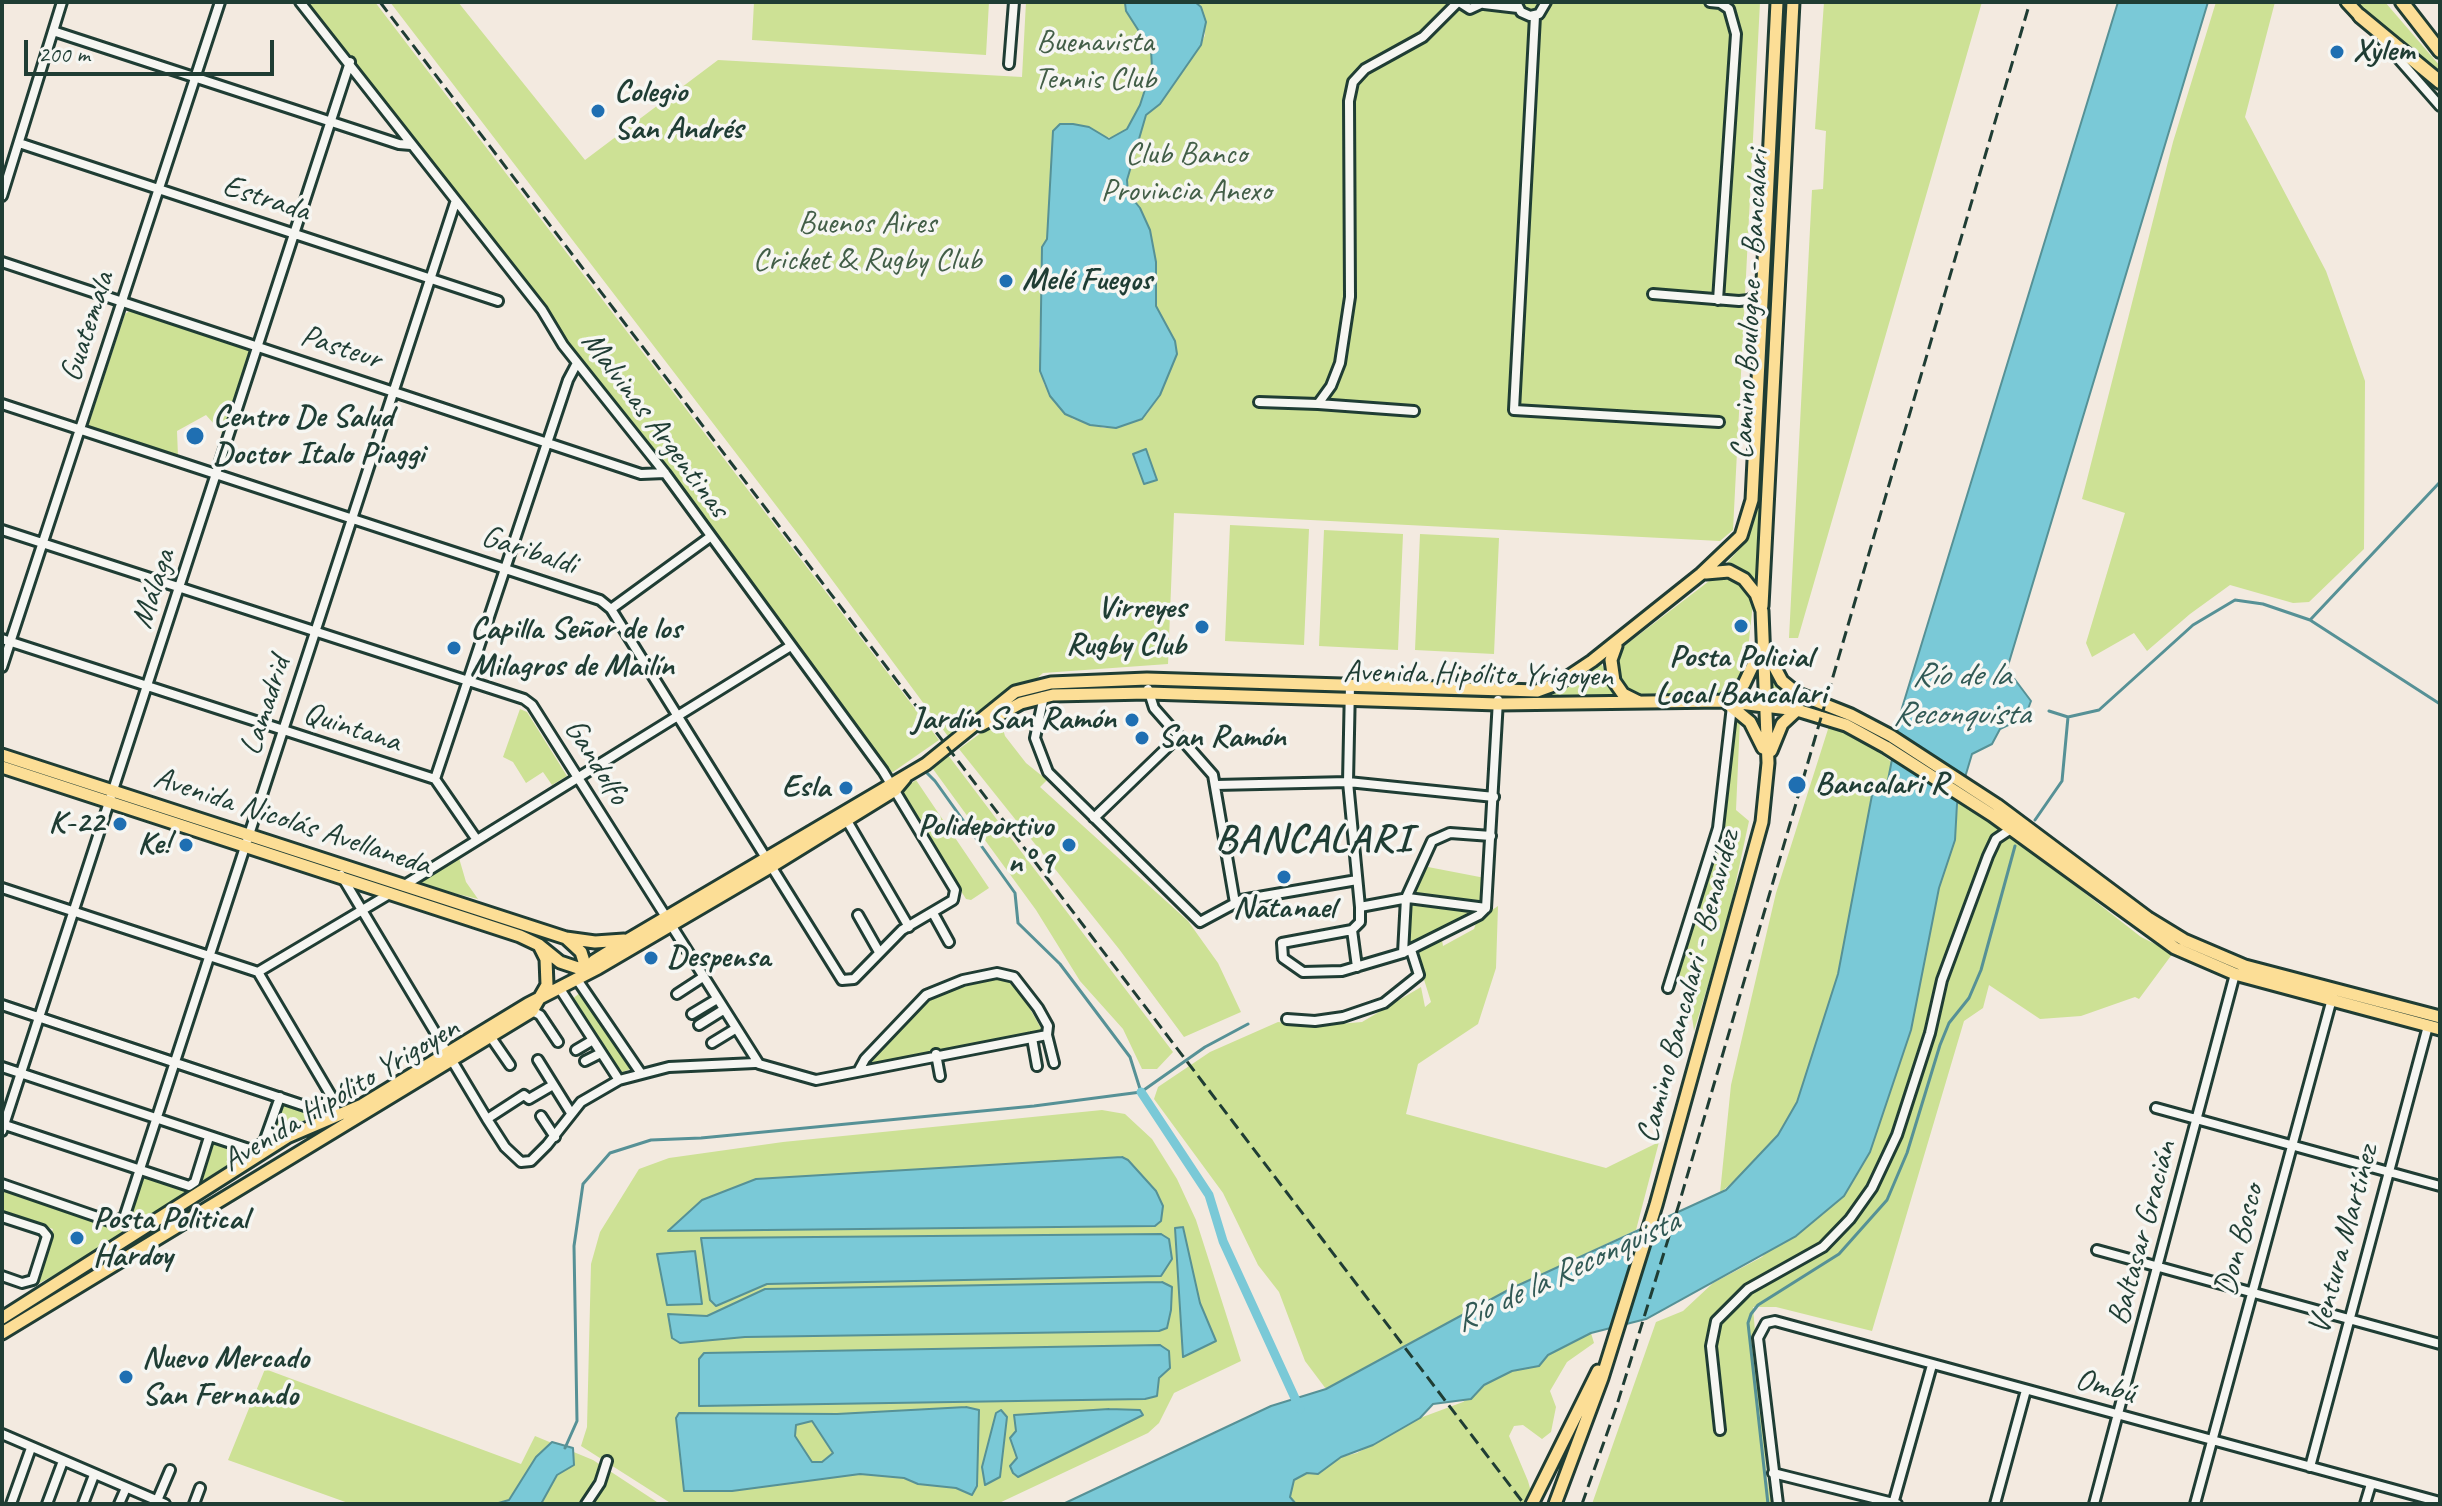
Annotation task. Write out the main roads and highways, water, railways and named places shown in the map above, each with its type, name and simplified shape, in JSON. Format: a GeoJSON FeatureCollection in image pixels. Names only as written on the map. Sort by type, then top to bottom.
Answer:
{"type":"FeatureCollection","features":[{"type":"Feature","properties":{"kind":"highway"},"geometry":{"type":"LineString","coordinates":[[2402,2],[2440,51]]}},
{"type":"Feature","properties":{"kind":"highway"},"geometry":{"type":"LineString","coordinates":[[2360,16],[2440,82]]}},
{"type":"Feature","properties":{"kind":"main road","name":"Camino Boulogne - Bancalari"},"geometry":{"type":"LineString","coordinates":[[1701,574],[1741,536],[1752,500],[1777,2]]}},
{"type":"Feature","properties":{"kind":"main road","name":"Camino Boulogne - Bancalari"},"geometry":{"type":"LineString","coordinates":[[1762,611],[1793,2]]}},
{"type":"Feature","properties":{"kind":"main road"},"geometry":{"type":"LineString","coordinates":[[2347,2],[2360,16]]}},
{"type":"Feature","properties":{"kind":"main road"},"geometry":{"type":"LineString","coordinates":[[1642,703],[1623,694],[1614,681],[1611,660],[1618,642],[1701,574],[1729,571],[1744,579],[1756,594],[1762,611],[1762,643],[1744,684],[1727,703],[1755,728],[1768,763]]}},
{"type":"Feature","properties":{"kind":"main road","name":"Avenida Hipólito Yrigoyen"},"geometry":{"type":"LineString","coordinates":[[448,1056],[532,1011],[541,1001],[587,971],[846,819],[969,732],[1002,700],[1034,686],[1147,679],[1350,685],[1498,698],[1550,687],[1618,642]]}},
{"type":"Feature","properties":{"kind":"main road","name":"Avenida Hipólito Yrigoyen"},"geometry":{"type":"LineString","coordinates":[[1762,643],[1782,681],[1798,694],[1851,715],[1973,796]]}},
{"type":"Feature","properties":{"kind":"main road","name":"Camino Bancalari - Benavídez"},"geometry":{"type":"LineString","coordinates":[[1555,1504],[1656,1205],[1762,822],[1768,763],[1762,643]]}},
{"type":"Feature","properties":{"kind":"main road","name":"Avenida Hipólito Yrigoyen"},"geometry":{"type":"LineString","coordinates":[[969,732],[1021,703],[1044,696],[1148,693],[1764,704],[1839,721],[1888,742]]}},
{"type":"Feature","properties":{"kind":"main road"},"geometry":{"type":"LineString","coordinates":[[1768,763],[1778,731],[1797,710]]}},
{"type":"Feature","properties":{"kind":"main road","name":"Avenida Nicolás Avellaneda"},"geometry":{"type":"LineString","coordinates":[[2,755],[111,796],[342,872],[391,894],[539,945],[560,962],[587,971]]}},
{"type":"Feature","properties":{"kind":"main road","name":"Avenida Nicolás Avellaneda"},"geometry":{"type":"LineString","coordinates":[[2,767],[111,796]]}},
{"type":"Feature","properties":{"kind":"main road","name":"Avenida Hipólito Yrigoyen"},"geometry":{"type":"LineString","coordinates":[[770,862],[892,786]]}},
{"type":"Feature","properties":{"kind":"main road"},"geometry":{"type":"LineString","coordinates":[[1973,796],[2011,829],[2158,938],[2235,974],[2440,1017]]}},
{"type":"Feature","properties":{"kind":"main road"},"geometry":{"type":"LineString","coordinates":[[1973,796],[2184,940],[2245,966],[2434,1027]]}},
{"type":"Feature","properties":{"kind":"main road","name":"Avenida Nicolás Avellaneda"},"geometry":{"type":"LineString","coordinates":[[342,872],[404,885],[566,938],[604,942],[631,938]]}},
{"type":"Feature","properties":{"kind":"main road","name":"Avenida Hipólito Yrigoyen"},"geometry":{"type":"LineString","coordinates":[[587,971],[594,961],[631,938],[668,922]]}},
{"type":"Feature","properties":{"kind":"main road"},"geometry":{"type":"LineString","coordinates":[[566,938],[579,948],[587,971]]}},
{"type":"Feature","properties":{"kind":"main road"},"geometry":{"type":"LineString","coordinates":[[539,945],[548,973],[541,1001]]}},
{"type":"Feature","properties":{"kind":"main road","name":"Avenida Hipólito Yrigoyen"},"geometry":{"type":"LineString","coordinates":[[2,1333],[528,1004],[541,1001]]}},
{"type":"Feature","properties":{"kind":"main road","name":"Avenida Hipólito Yrigoyen"},"geometry":{"type":"LineString","coordinates":[[2,1318],[287,1137],[340,1121]]}},
{"type":"Feature","properties":{"kind":"main road"},"geometry":{"type":"LineString","coordinates":[[201,1191],[210,1204]]}},
{"type":"Feature","properties":{"kind":"main road"},"geometry":{"type":"LineString","coordinates":[[51,1285],[58,1298]]}},
{"type":"Feature","properties":{"kind":"main road","name":"Camino Bancalari - Benavídez"},"geometry":{"type":"LineString","coordinates":[[1532,1504],[1613,1337]]}},
{"type":"Feature","properties":{"kind":"water"},"geometry":{"type":"Polygon","coordinates":[[[1195,2],[1201,7],[1206,22],[1201,45],[1160,104],[1146,115],[1127,180],[1128,193],[1140,208],[1150,230],[1156,262],[1156,306],[1175,341],[1177,354],[1160,395],[1142,419],[1116,428],[1090,425],[1065,414],[1050,396],[1040,371],[1042,247],[1047,239],[1053,131],[1060,124],[1073,124],[1089,127],[1109,139],[1127,129],[1140,105],[1152,68],[1151,50],[1126,11],[1125,3],[1195,2]]]}},
{"type":"Feature","properties":{"kind":"water","name":"Río de la Reconquista"},"geometry":{"type":"Polygon","coordinates":[[[2118,2],[2208,2],[2007,669],[2031,701],[2025,717],[2000,729],[1992,744],[1972,754],[1957,804],[1955,840],[1939,888],[1911,1030],[1870,1152],[1844,1196],[1796,1236],[1646,1319],[1591,1333],[1548,1355],[1539,1366],[1512,1371],[1484,1385],[1471,1399],[1433,1404],[1420,1418],[1373,1445],[1341,1457],[1318,1474],[1307,1473],[1294,1480],[1290,1497],[1296,1504],[1063,1504],[1271,1406],[1326,1389],[1510,1289],[1726,1190],[1778,1135],[1797,1102],[1838,974],[1872,795],[1888,780],[1902,708],[2118,2]]]}},
{"type":"Feature","properties":{"kind":"water"},"geometry":{"type":"Polygon","coordinates":[[[1146,449],[1157,480],[1144,484],[1133,454],[1146,449]]]}},
{"type":"Feature","properties":{"kind":"water"},"geometry":{"type":"Polygon","coordinates":[[[1122,1157],[1156,1191],[1163,1206],[1161,1221],[1155,1226],[668,1231],[702,1200],[756,1179],[1122,1157]]]}},
{"type":"Feature","properties":{"kind":"water"},"geometry":{"type":"Polygon","coordinates":[[[1183,1227],[1200,1303],[1216,1341],[1183,1357],[1175,1228],[1183,1227]]]}},
{"type":"Feature","properties":{"kind":"water"},"geometry":{"type":"Polygon","coordinates":[[[1161,1234],[1169,1239],[1172,1259],[1161,1276],[767,1284],[716,1306],[710,1300],[701,1238],[1161,1234]]]}},
{"type":"Feature","properties":{"kind":"water"},"geometry":{"type":"Polygon","coordinates":[[[695,1251],[702,1304],[667,1305],[657,1254],[695,1251]]]}},
{"type":"Feature","properties":{"kind":"water"},"geometry":{"type":"Polygon","coordinates":[[[1162,1282],[1172,1287],[1171,1310],[1167,1328],[1159,1331],[745,1337],[680,1343],[672,1338],[668,1314],[707,1316],[765,1289],[1162,1282]]]}},
{"type":"Feature","properties":{"kind":"water"},"geometry":{"type":"Polygon","coordinates":[[[1160,1345],[1169,1351],[1170,1368],[1159,1378],[1157,1396],[1145,1399],[699,1406],[699,1359],[704,1353],[1160,1345]]]}},
{"type":"Feature","properties":{"kind":"water"},"geometry":{"type":"Polygon","coordinates":[[[966,1407],[979,1410],[977,1486],[972,1495],[956,1488],[918,1484],[904,1478],[860,1474],[732,1491],[684,1491],[676,1418],[679,1413],[837,1414],[966,1407]],[[812,1421],[796,1425],[795,1436],[812,1462],[822,1462],[833,1453],[812,1421]]]}},
{"type":"Feature","properties":{"kind":"water"},"geometry":{"type":"Polygon","coordinates":[[[1001,1410],[1007,1417],[1000,1477],[985,1485],[982,1467],[996,1413],[1001,1410]]]}},
{"type":"Feature","properties":{"kind":"water"},"geometry":{"type":"Polygon","coordinates":[[[1140,1410],[1143,1415],[1018,1477],[1013,1473],[1010,1466],[1017,1458],[1010,1438],[1016,1431],[1014,1415],[1140,1410]]]}},
{"type":"Feature","properties":{"kind":"water"},"geometry":{"type":"Polygon","coordinates":[[[552,1442],[573,1448],[574,1465],[557,1475],[541,1504],[495,1504],[509,1500],[536,1457],[552,1442]]]}},
{"type":"Feature","properties":{"kind":"waterway"},"geometry":{"type":"LineString","coordinates":[[2311,619],[2440,482]]}},
{"type":"Feature","properties":{"kind":"waterway"},"geometry":{"type":"LineString","coordinates":[[2049,711],[2068,717],[2099,710],[2193,625],[2235,600],[2263,604],[2310,620],[2440,704]]}},
{"type":"Feature","properties":{"kind":"waterway"},"geometry":{"type":"LineString","coordinates":[[2035,820],[2062,781],[2068,717]]}},
{"type":"Feature","properties":{"kind":"waterway"},"geometry":{"type":"LineString","coordinates":[[923,769],[935,781],[1015,893],[1018,923],[1060,964],[1130,1057],[1141,1092]]}},
{"type":"Feature","properties":{"kind":"waterway"},"geometry":{"type":"LineString","coordinates":[[1768,1504],[1748,1323],[1751,1314],[1758,1305],[1839,1254],[1887,1200],[1907,1153],[1940,1045],[1949,1023],[1969,998],[1981,970],[2015,846]]}},
{"type":"Feature","properties":{"kind":"waterway"},"geometry":{"type":"LineString","coordinates":[[565,1448],[577,1421],[574,1246],[583,1184],[610,1153],[651,1140],[701,1138],[1034,1106],[1141,1092],[1205,1047],[1248,1024]]}},
{"type":"Feature","properties":{"kind":"waterway"},"geometry":{"type":"LineString","coordinates":[[1141,1092],[1209,1195],[1223,1241],[1300,1409]]}},
{"type":"Feature","properties":{"kind":"railway"},"geometry":{"type":"LineString","coordinates":[[380,2],[1524,1504]]}},
{"type":"Feature","properties":{"kind":"railway"},"geometry":{"type":"LineString","coordinates":[[1582,1504],[1616,1408],[1679,1204],[2030,2]]}},
{"type":"Feature","properties":{"kind":"place","name":"Xylem"},"geometry":{"type":"Point","coordinates":[2337,52]}},
{"type":"Feature","properties":{"kind":"place","name":"Colegio San Andrés"},"geometry":{"type":"Point","coordinates":[598,111]}},
{"type":"Feature","properties":{"kind":"place","name":"Melé Fuegos"},"geometry":{"type":"Point","coordinates":[1006,281]}},
{"type":"Feature","properties":{"kind":"place","name":"Centro De Salud Doctor Italo Piaggi"},"geometry":{"type":"Point","coordinates":[195,436]}},
{"type":"Feature","properties":{"kind":"place","name":"Posta Policial Local Bancalari"},"geometry":{"type":"Point","coordinates":[1741,626]}},
{"type":"Feature","properties":{"kind":"place","name":"Virreyes Rugby Club"},"geometry":{"type":"Point","coordinates":[1202,627]}},
{"type":"Feature","properties":{"kind":"place","name":"Capilla Señor de los Milagros de Mailín"},"geometry":{"type":"Point","coordinates":[454,648]}},
{"type":"Feature","properties":{"kind":"place","name":"Jardín San Ramón"},"geometry":{"type":"Point","coordinates":[1132,720]}},
{"type":"Feature","properties":{"kind":"place","name":"San Ramón"},"geometry":{"type":"Point","coordinates":[1142,738]}},
{"type":"Feature","properties":{"kind":"place","name":"Bancalari R"},"geometry":{"type":"Point","coordinates":[1797,785]}},
{"type":"Feature","properties":{"kind":"place","name":"Esla"},"geometry":{"type":"Point","coordinates":[846,788]}},
{"type":"Feature","properties":{"kind":"place","name":"K-22"},"geometry":{"type":"Point","coordinates":[120,824]}},
{"type":"Feature","properties":{"kind":"place","name":"Ke!"},"geometry":{"type":"Point","coordinates":[186,845]}},
{"type":"Feature","properties":{"kind":"place","name":"Polideportivo n° 9"},"geometry":{"type":"Point","coordinates":[1069,845]}},
{"type":"Feature","properties":{"kind":"place","name":"Natanael"},"geometry":{"type":"Point","coordinates":[1284,877]}},
{"type":"Feature","properties":{"kind":"place","name":"Despensa"},"geometry":{"type":"Point","coordinates":[651,958]}},
{"type":"Feature","properties":{"kind":"place","name":"Posta Political Hardoy"},"geometry":{"type":"Point","coordinates":[77,1238]}},
{"type":"Feature","properties":{"kind":"place","name":"Nuevo Mercado San Fernando"},"geometry":{"type":"Point","coordinates":[126,1377]}},
{"type":"Feature","properties":{"kind":"district","name":"BANCALARI"},"geometry":{"type":"Point","coordinates":[1314,841]}},
{"type":"Feature","properties":{"kind":"park label","name":"Buenavista Tennis Club"},"geometry":{"type":"Point","coordinates":[1095,62]}},
{"type":"Feature","properties":{"kind":"park label","name":"Club Banco Provincia Anexo"},"geometry":{"type":"Point","coordinates":[1186,174]}},
{"type":"Feature","properties":{"kind":"park label","name":"Buenos Aires Cricket & Rugby Club"},"geometry":{"type":"Point","coordinates":[867,242]}}]}
